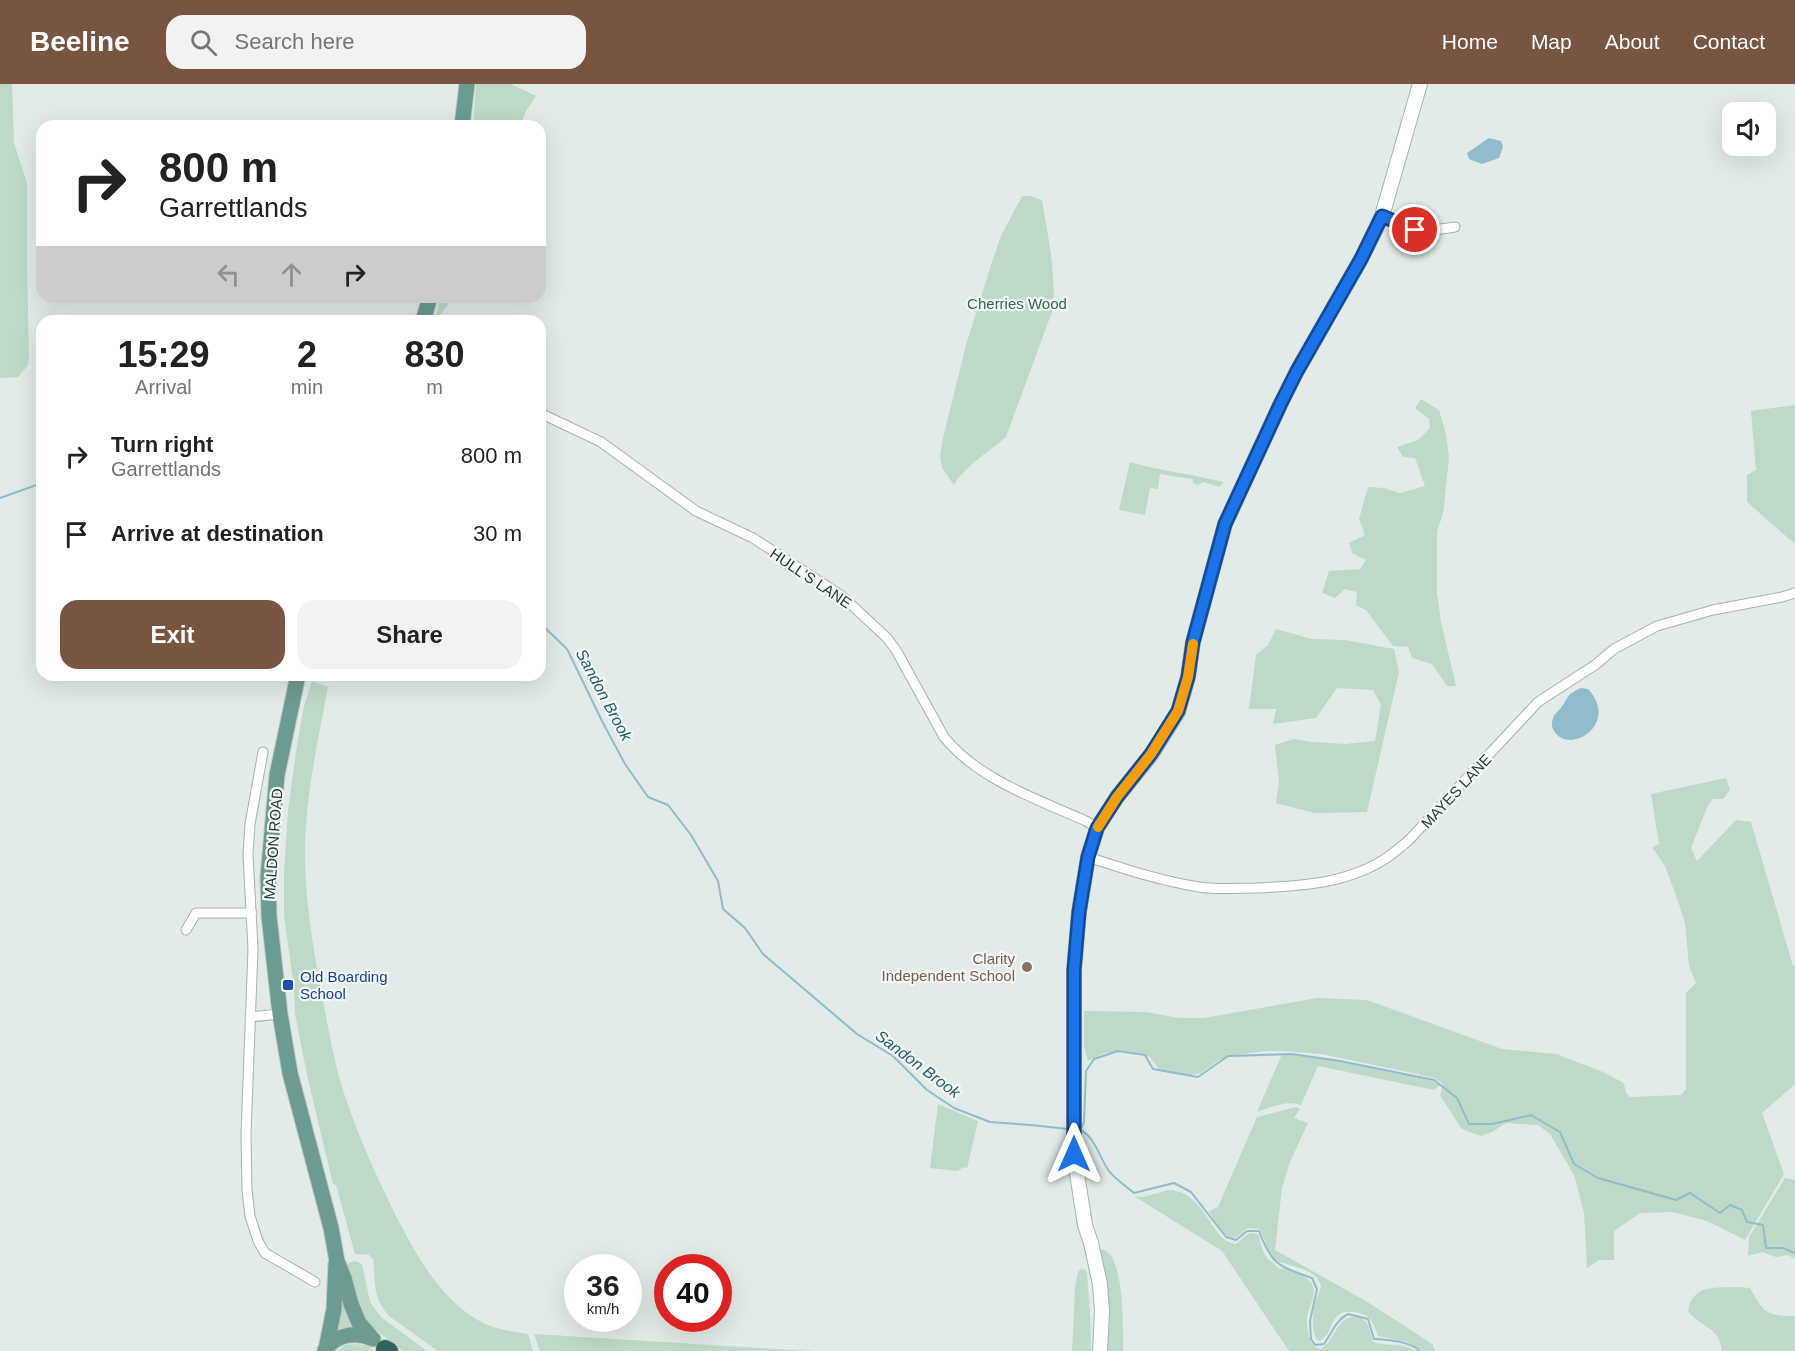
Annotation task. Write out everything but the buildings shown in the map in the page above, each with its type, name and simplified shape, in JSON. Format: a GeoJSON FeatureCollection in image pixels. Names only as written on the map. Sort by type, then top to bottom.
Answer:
{"type":"FeatureCollection","features":[{"type":"Feature","properties":{"kind":"main road"},"geometry":{"type":"LineString","coordinates":[[463,120],[467,84]]}},
{"type":"Feature","properties":{"kind":"main road","name":"MALDON ROAD"},"geometry":{"type":"LineString","coordinates":[[297,681],[277,775],[268,877],[269,916],[280,1014],[290,1073],[331,1228],[337,1261],[359,1323],[370,1338]]}},
{"type":"Feature","properties":{"kind":"main road","name":"MALDON ROAD"},"geometry":{"type":"LineString","coordinates":[[325,1350],[334,1309],[337,1261]]}},
{"type":"Feature","properties":{"kind":"main road"},"geometry":{"type":"LineString","coordinates":[[325,1350],[334,1340],[346,1335],[363,1335],[387,1350]]}},
{"type":"Feature","properties":{"kind":"street"},"geometry":{"type":"LineString","coordinates":[[1100,1351],[1102,1311],[1100,1284],[1085,1225],[1074,1154],[1074,970],[1079,912],[1088,857],[1097,828],[1117,797],[1151,754],[1178,711],[1188,677],[1193,642],[1225,524],[1293,379],[1361,259],[1382,216],[1420,84]]}},
{"type":"Feature","properties":{"kind":"street"},"geometry":{"type":"LineString","coordinates":[[1382,216],[1407,227],[1424,231],[1455,227]]}},
{"type":"Feature","properties":{"kind":"street","name":"HULL'S LANE"},"geometry":{"type":"LineString","coordinates":[[546,416],[601,442],[696,512],[753,538],[842,596],[887,638],[896,650],[944,737],[952,747],[966,759],[1010,787],[1086,820],[1097,828]]}},
{"type":"Feature","properties":{"kind":"street","name":"MAYES LANE"},"geometry":{"type":"LineString","coordinates":[[1088,857],[1169,881],[1203,887],[1286,887],[1342,879],[1388,857],[1410,840],[1538,702],[1595,665],[1614,649],[1657,626],[1713,610],[1795,593]]}},
{"type":"Feature","properties":{"kind":"street","name":"MALDON ROAD"},"geometry":{"type":"LineString","coordinates":[[263,752],[248,854],[253,949],[246,1134],[247,1190],[250,1216],[258,1241],[265,1252],[315,1282]]}},
{"type":"Feature","properties":{"kind":"street"},"geometry":{"type":"LineString","coordinates":[[186,930],[196,912],[252,913]]}},
{"type":"Feature","properties":{"kind":"street"},"geometry":{"type":"LineString","coordinates":[[250,1017],[280,1014]]}},
{"type":"Feature","properties":{"kind":"green space"},"geometry":{"type":"Polygon","coordinates":[[[0,84],[12,84],[14,143],[27,183],[29,358],[28,365],[18,377],[0,378],[0,84]]]}},
{"type":"Feature","properties":{"kind":"green space"},"geometry":{"type":"Polygon","coordinates":[[[476,84],[511,84],[536,96],[522,120],[473,120],[476,84]]]}},
{"type":"Feature","properties":{"kind":"green space","name":"Cherries Wood"},"geometry":{"type":"Polygon","coordinates":[[[1022,196],[1042,200],[1052,268],[1053,309],[1006,437],[972,464],[954,485],[942,468],[940,455],[943,438],[966,345],[991,265],[1001,236],[1022,196]]]}},
{"type":"Feature","properties":{"kind":"green space"},"geometry":{"type":"Polygon","coordinates":[[[440,303],[448,303],[440,315],[436,315],[440,303]]]}},
{"type":"Feature","properties":{"kind":"green space"},"geometry":{"type":"Polygon","coordinates":[[[1421,399],[1439,410],[1446,434],[1449,458],[1443,514],[1437,531],[1437,593],[1441,622],[1456,686],[1447,686],[1432,664],[1412,658],[1408,647],[1393,646],[1366,610],[1356,605],[1357,592],[1345,589],[1335,598],[1322,593],[1329,571],[1360,569],[1366,560],[1352,553],[1349,543],[1365,535],[1359,519],[1368,487],[1400,493],[1425,486],[1415,458],[1403,457],[1397,447],[1418,440],[1430,428],[1429,419],[1415,408],[1421,399]]]}},
{"type":"Feature","properties":{"kind":"green space"},"geometry":{"type":"Polygon","coordinates":[[[1795,405],[1795,544],[1747,502],[1747,475],[1756,470],[1751,411],[1795,405]]]}},
{"type":"Feature","properties":{"kind":"green space"},"geometry":{"type":"Polygon","coordinates":[[[1130,462],[1223,482],[1220,487],[1203,482],[1198,485],[1193,483],[1193,479],[1160,474],[1158,489],[1150,488],[1145,515],[1119,510],[1130,462]]]}},
{"type":"Feature","properties":{"kind":"green space"},"geometry":{"type":"Polygon","coordinates":[[[1276,629],[1312,639],[1345,640],[1394,649],[1399,672],[1367,812],[1314,813],[1276,803],[1279,782],[1275,745],[1294,739],[1345,744],[1375,741],[1381,705],[1373,690],[1337,688],[1316,718],[1273,724],[1276,709],[1249,709],[1256,655],[1268,645],[1276,629]]]}},
{"type":"Feature","properties":{"kind":"green space"},"geometry":{"type":"Polygon","coordinates":[[[312,681],[328,687],[312,774],[307,818],[305,862],[307,892],[312,936],[339,1077],[364,1148],[411,1245],[429,1273],[451,1299],[476,1319],[507,1331],[528,1334],[533,1351],[438,1351],[389,1316],[377,1296],[373,1259],[369,1255],[355,1254],[336,1185],[333,1184],[307,1075],[295,1014],[284,915],[288,810],[304,706],[312,681]]]}},
{"type":"Feature","properties":{"kind":"green space"},"geometry":{"type":"Polygon","coordinates":[[[1726,778],[1730,790],[1723,799],[1713,799],[1708,805],[1691,848],[1697,861],[1736,820],[1751,822],[1793,966],[1795,966],[1795,1084],[1762,1113],[1784,1174],[1745,1240],[1707,1221],[1672,1212],[1640,1213],[1614,1231],[1614,1260],[1599,1260],[1587,1268],[1584,1213],[1574,1175],[1550,1134],[1538,1125],[1506,1123],[1481,1136],[1469,1132],[1461,1128],[1440,1095],[1443,1084],[1434,1078],[1419,1075],[1419,1073],[1321,1054],[1282,1051],[1228,1056],[1201,1073],[1190,1075],[1174,1074],[1159,1069],[1150,1057],[1127,1051],[1105,1053],[1088,1061],[1084,1046],[1084,1011],[1146,1012],[1179,1018],[1204,1018],[1317,998],[1367,1000],[1502,1049],[1556,1054],[1622,1082],[1630,1097],[1681,1095],[1686,1089],[1686,993],[1696,983],[1689,966],[1685,923],[1679,904],[1665,866],[1652,847],[1659,844],[1651,794],[1726,778]]]}},
{"type":"Feature","properties":{"kind":"green space"},"geometry":{"type":"Polygon","coordinates":[[[1282,1054],[1321,1058],[1416,1077],[1416,1079],[1418,1077],[1440,1085],[1434,1090],[1318,1066],[1301,1105],[1285,1104],[1257,1112],[1282,1054]]]}},
{"type":"Feature","properties":{"kind":"green space"},"geometry":{"type":"Polygon","coordinates":[[[938,1104],[978,1121],[967,1168],[964,1167],[957,1171],[930,1168],[938,1104]]]}},
{"type":"Feature","properties":{"kind":"green space"},"geometry":{"type":"Polygon","coordinates":[[[1296,1107],[1300,1109],[1294,1118],[1308,1123],[1290,1162],[1282,1188],[1275,1250],[1366,1301],[1429,1342],[1435,1351],[1423,1351],[1408,1342],[1378,1336],[1369,1318],[1353,1312],[1344,1312],[1337,1316],[1327,1335],[1320,1341],[1317,1340],[1313,1328],[1313,1314],[1321,1287],[1315,1276],[1274,1258],[1268,1251],[1259,1229],[1248,1228],[1236,1237],[1227,1236],[1209,1211],[1218,1207],[1257,1117],[1296,1107]]]}},
{"type":"Feature","properties":{"kind":"green space"},"geometry":{"type":"Polygon","coordinates":[[[1785,1178],[1795,1180],[1795,1259],[1788,1255],[1776,1257],[1762,1252],[1748,1256],[1749,1237],[1785,1178]]]}},
{"type":"Feature","properties":{"kind":"green space"},"geometry":{"type":"Polygon","coordinates":[[[1169,1190],[1182,1193],[1192,1199],[1227,1241],[1236,1244],[1246,1235],[1255,1233],[1259,1235],[1265,1255],[1280,1269],[1299,1274],[1310,1281],[1314,1292],[1307,1322],[1310,1339],[1314,1346],[1321,1349],[1330,1341],[1343,1321],[1354,1317],[1361,1318],[1367,1323],[1373,1342],[1405,1346],[1416,1351],[1289,1351],[1222,1251],[1134,1196],[1143,1197],[1169,1190]]]}},
{"type":"Feature","properties":{"kind":"green space"},"geometry":{"type":"Polygon","coordinates":[[[1096,1246],[1110,1254],[1118,1276],[1122,1302],[1123,1351],[1106,1351],[1096,1246]]]}},
{"type":"Feature","properties":{"kind":"green space"},"geometry":{"type":"Polygon","coordinates":[[[356,1261],[362,1264],[370,1302],[381,1317],[427,1351],[403,1351],[367,1323],[359,1312],[345,1266],[356,1261]]]}},
{"type":"Feature","properties":{"kind":"green space"},"geometry":{"type":"Polygon","coordinates":[[[1081,1269],[1087,1273],[1091,1351],[1072,1351],[1075,1288],[1078,1272],[1081,1269]]]}},
{"type":"Feature","properties":{"kind":"green space"},"geometry":{"type":"Polygon","coordinates":[[[341,1281],[351,1327],[337,1330],[341,1281]]]}},
{"type":"Feature","properties":{"kind":"green space"},"geometry":{"type":"Polygon","coordinates":[[[1750,1288],[1763,1308],[1772,1314],[1795,1316],[1795,1351],[1722,1351],[1713,1332],[1688,1311],[1695,1296],[1706,1289],[1750,1288]]]}},
{"type":"Feature","properties":{"kind":"green space"},"geometry":{"type":"Polygon","coordinates":[[[534,1334],[792,1350],[816,1351],[540,1351],[534,1334]]]}},
{"type":"Feature","properties":{"kind":"green space"},"geometry":{"type":"Polygon","coordinates":[[[345,1345],[367,1346],[374,1351],[337,1351],[345,1345]]]}},
{"type":"Feature","properties":{"kind":"water"},"geometry":{"type":"Polygon","coordinates":[[[1489,138],[1501,141],[1503,147],[1499,158],[1482,164],[1469,159],[1467,153],[1489,138]]]}},
{"type":"Feature","properties":{"kind":"water"},"geometry":{"type":"Polygon","coordinates":[[[1581,688],[1588,689],[1597,703],[1598,715],[1595,726],[1587,734],[1578,739],[1567,740],[1558,736],[1552,727],[1553,719],[1570,695],[1581,688]]]}},
{"type":"Feature","properties":{"kind":"waterway","name":"Sandon Brook"},"geometry":{"type":"LineString","coordinates":[[0,498],[36,485]]}},
{"type":"Feature","properties":{"kind":"waterway","name":"Sandon Brook"},"geometry":{"type":"LineString","coordinates":[[546,629],[567,649],[625,764],[648,797],[668,805],[691,835],[718,881],[723,909],[745,928],[763,954],[857,1034],[893,1056],[927,1090],[954,1108],[990,1122],[1068,1129]]}},
{"type":"Feature","properties":{"kind":"waterway"},"geometry":{"type":"LineString","coordinates":[[1081,1129],[1084,1122],[1086,1071],[1094,1059],[1118,1051],[1145,1055],[1153,1069],[1198,1077],[1228,1056],[1292,1054],[1340,1061],[1434,1080],[1457,1098],[1469,1124],[1492,1124],[1531,1115],[1560,1132],[1574,1164],[1598,1178],[1676,1200],[1690,1193],[1720,1213],[1730,1205],[1742,1210],[1747,1222],[1763,1225],[1766,1248],[1783,1248],[1795,1253]]}},
{"type":"Feature","properties":{"kind":"waterway","name":"Sandon Brook"},"geometry":{"type":"LineString","coordinates":[[1079,1129],[1093,1142],[1111,1174],[1134,1193],[1174,1183],[1191,1192],[1226,1237],[1236,1240],[1247,1231],[1259,1231],[1268,1251],[1278,1263],[1312,1278],[1317,1289],[1310,1321],[1311,1339],[1315,1345],[1324,1344],[1337,1323],[1348,1314],[1368,1319],[1374,1339],[1405,1343],[1420,1351]]}},
{"type":"Feature","properties":{"kind":"slow traffic"},"geometry":{"type":"LineString","coordinates":[[1098,827],[1117,797],[1151,754],[1178,711],[1188,677],[1193,644]]}},
{"type":"Feature","properties":{"kind":"place","name":"Clarity Independent School"},"geometry":{"type":"Point","coordinates":[1027,967]}},
{"type":"Feature","properties":{"kind":"place","name":"Old Boarding School"},"geometry":{"type":"Point","coordinates":[288,985]}},
{"type":"Feature","properties":{"kind":"route"},"geometry":{"type":"LineString","coordinates":[[1074,1154],[1074,970],[1079,912],[1088,857],[1097,828],[1117,797],[1151,754],[1178,711],[1188,677],[1193,642],[1225,524],[1297,371],[1361,259],[1382,216],[1415,230]]}}]}
